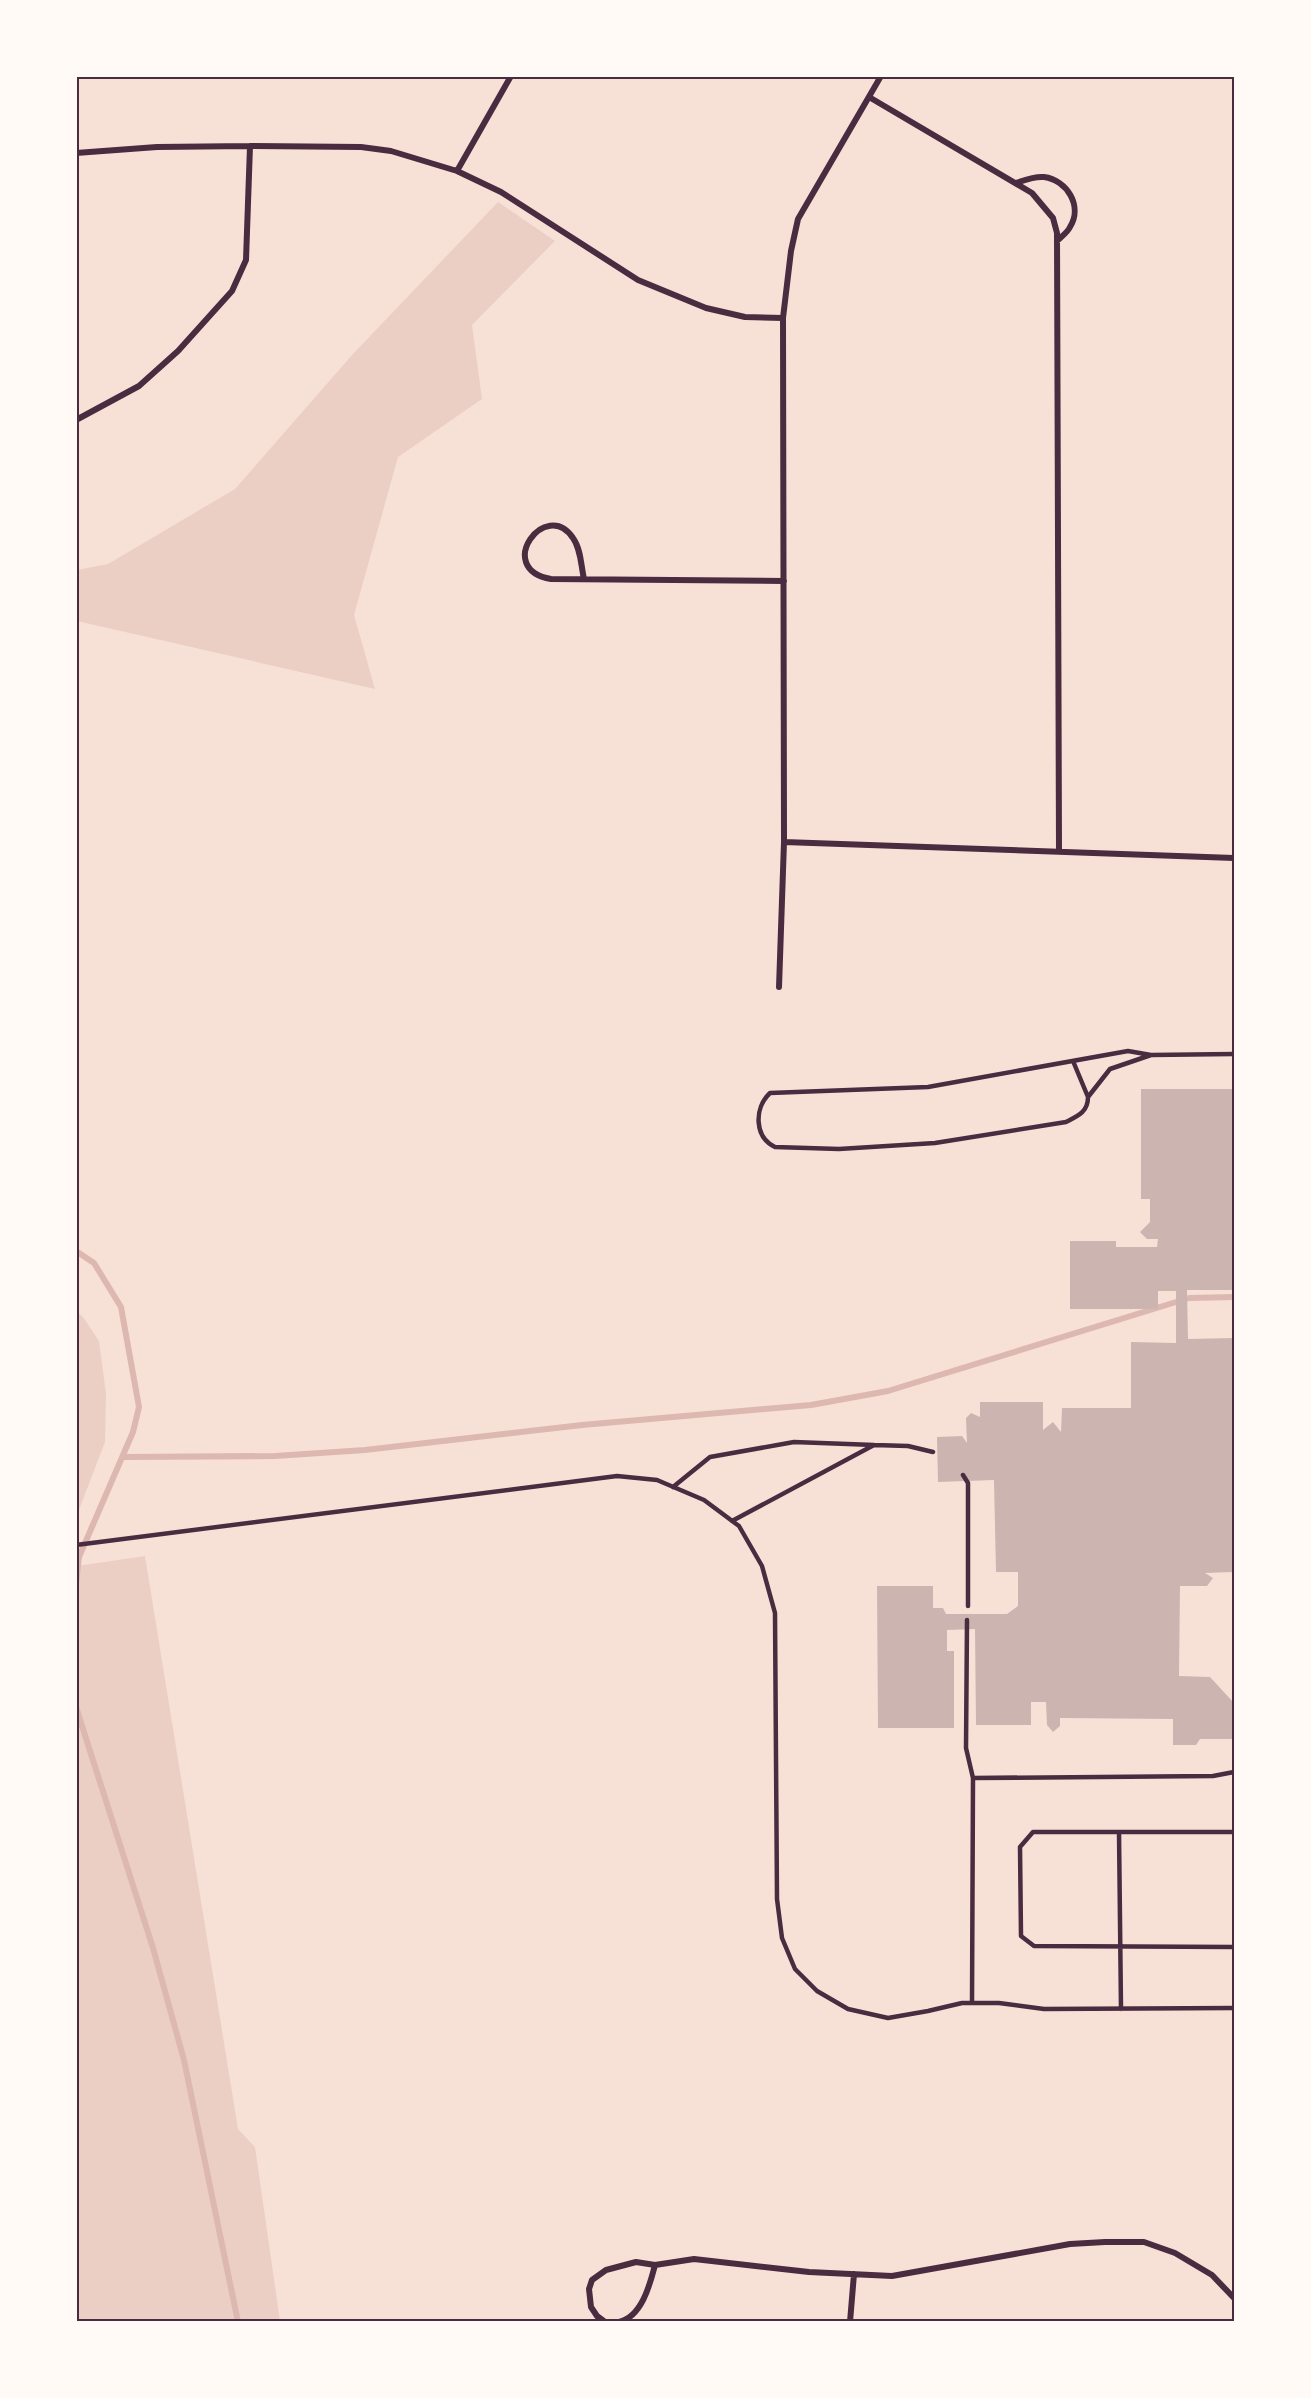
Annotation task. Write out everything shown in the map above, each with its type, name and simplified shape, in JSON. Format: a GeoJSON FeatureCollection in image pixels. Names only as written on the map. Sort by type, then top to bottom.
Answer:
{"type":"FeatureCollection","features":[{"type":"Feature","properties":{"kind":"street"},"geometry":{"type":"LineString","coordinates":[[457,171],[511,76]]}},
{"type":"Feature","properties":{"kind":"street"},"geometry":{"type":"LineString","coordinates":[[779,987],[784,842],[783,318],[791,251],[798,219],[881,76]]}},
{"type":"Feature","properties":{"kind":"street"},"geometry":{"type":"LineString","coordinates":[[869,97],[1032,193],[1053,218],[1057,241],[1059,851]]}},
{"type":"Feature","properties":{"kind":"street"},"geometry":{"type":"LineString","coordinates":[[76,420],[139,386],[178,351],[232,291],[246,260],[250,146]]}},
{"type":"Feature","properties":{"kind":"street"},"geometry":{"type":"LineString","coordinates":[[76,153],[157,147],[250,146],[361,147],[401,153],[457,171],[501,192],[638,280],[706,308],[745,317],[783,318]]}},
{"type":"Feature","properties":{"kind":"street"},"geometry":{"type":"LineString","coordinates":[[1016,183],[1037,177],[1046,178],[1055,180],[1070,194],[1075,205],[1070,227],[1057,241]]}},
{"type":"Feature","properties":{"kind":"street"},"geometry":{"type":"LineString","coordinates":[[584,579],[577,544],[572,535],[556,526],[546,526],[531,535],[526,543],[526,561],[534,573],[542,578],[551,579],[784,580]]}},
{"type":"Feature","properties":{"kind":"street"},"geometry":{"type":"LineString","coordinates":[[784,842],[1234,858]]}},
{"type":"Feature","properties":{"kind":"street"},"geometry":{"type":"LineString","coordinates":[[605,2322],[591,2307],[589,2289],[592,2280],[606,2270],[636,2262],[655,2265],[694,2259],[892,2276],[1070,2244],[1144,2242],[1175,2253],[1212,2275],[1234,2298]]}},
{"type":"Feature","properties":{"kind":"street"},"geometry":{"type":"LineString","coordinates":[[619,2322],[633,2315],[638,2308],[650,2283],[655,2265]]}},
{"type":"Feature","properties":{"kind":"street"},"geometry":{"type":"LineString","coordinates":[[850,2322],[854,2274]]}},
{"type":"Feature","properties":{"kind":"lane"},"geometry":{"type":"LineString","coordinates":[[1073,1061],[1088,1097],[1088,1105],[1081,1114],[1066,1122],[935,1143],[839,1149],[775,1148],[766,1143],[761,1135],[759,1121],[764,1099],[770,1093],[928,1087],[1128,1051],[1151,1055],[1234,1054]]}},
{"type":"Feature","properties":{"kind":"lane"},"geometry":{"type":"LineString","coordinates":[[1088,1097],[1110,1069],[1151,1055]]}},
{"type":"Feature","properties":{"kind":"lane"},"geometry":{"type":"LineString","coordinates":[[673,1487],[710,1457],[794,1442],[908,1446],[933,1452]]}},
{"type":"Feature","properties":{"kind":"lane"},"geometry":{"type":"LineString","coordinates":[[732,1521],[874,1446]]}},
{"type":"Feature","properties":{"kind":"lane"},"geometry":{"type":"LineString","coordinates":[[963,1474],[968,1484],[968,1606]]}},
{"type":"Feature","properties":{"kind":"lane"},"geometry":{"type":"LineString","coordinates":[[76,1545],[617,1476],[657,1480],[704,1500],[739,1526],[762,1566],[775,1613],[777,1899],[782,1938],[795,1969],[817,1991],[848,2009],[888,2018],[928,2012],[962,2002],[999,2002],[1044,2009],[1234,2008]]}},
{"type":"Feature","properties":{"kind":"lane"},"geometry":{"type":"LineString","coordinates":[[967,1620],[966,1748],[973,1778],[972,2002]]}},
{"type":"Feature","properties":{"kind":"lane"},"geometry":{"type":"LineString","coordinates":[[973,1778],[1214,1776],[1234,1772]]}},
{"type":"Feature","properties":{"kind":"lane"},"geometry":{"type":"LineString","coordinates":[[1234,1832],[1033,1832],[1020,1847],[1021,1936],[1034,1946],[1234,1947]]}},
{"type":"Feature","properties":{"kind":"lane"},"geometry":{"type":"LineString","coordinates":[[1119,1832],[1121,2009]]}},
{"type":"Feature","properties":{"kind":"shaded area"},"geometry":{"type":"Polygon","coordinates":[[[498,202],[555,241],[472,325],[482,399],[398,457],[354,615],[375,689],[77,621],[77,570],[108,564],[235,489],[352,355],[498,202]]]}},
{"type":"Feature","properties":{"kind":"shaded area"},"geometry":{"type":"Polygon","coordinates":[[[77,1312],[99,1341],[106,1394],[105,1442],[77,1515],[77,1312]]]}},
{"type":"Feature","properties":{"kind":"shaded area"},"geometry":{"type":"Polygon","coordinates":[[[145,1556],[238,2129],[255,2147],[280,2321],[77,2321],[77,1566],[145,1556]]]}},
{"type":"Feature","properties":{"kind":"building"},"geometry":{"type":"Polygon","coordinates":[[[1141,1089],[1234,1089],[1234,1290],[1187,1290],[1188,1339],[1234,1338],[1234,1572],[1205,1573],[1213,1578],[1207,1586],[1180,1586],[1179,1676],[1210,1677],[1234,1703],[1234,1739],[1200,1739],[1196,1745],[1173,1745],[1173,1719],[1060,1718],[1060,1726],[1053,1732],[1047,1725],[1046,1702],[1031,1702],[1031,1725],[976,1725],[975,1629],[947,1630],[947,1651],[954,1651],[954,1728],[878,1728],[877,1586],[933,1586],[933,1608],[943,1608],[946,1614],[1007,1614],[1018,1606],[1018,1572],[996,1572],[994,1480],[938,1482],[937,1437],[962,1436],[967,1443],[966,1418],[971,1413],[980,1417],[980,1402],[1043,1402],[1043,1430],[1053,1422],[1061,1432],[1062,1408],[1131,1408],[1131,1342],[1176,1343],[1176,1291],[1158,1291],[1158,1309],[1070,1309],[1070,1241],[1116,1241],[1116,1247],[1157,1247],[1158,1239],[1147,1239],[1140,1232],[1150,1222],[1150,1199],[1141,1199],[1141,1089]]]}},
{"type":"Feature","properties":{"kind":"waterway"},"geometry":{"type":"LineString","coordinates":[[76,1251],[94,1263],[121,1307],[139,1407],[133,1432],[79,1557],[76,1584]]}},
{"type":"Feature","properties":{"kind":"waterway"},"geometry":{"type":"LineString","coordinates":[[123,1457],[275,1456],[365,1450],[582,1425],[811,1405],[888,1391],[1189,1298],[1234,1297]]}},
{"type":"Feature","properties":{"kind":"waterway"},"geometry":{"type":"LineString","coordinates":[[76,1707],[153,1948],[184,2060],[238,2322]]}}]}
